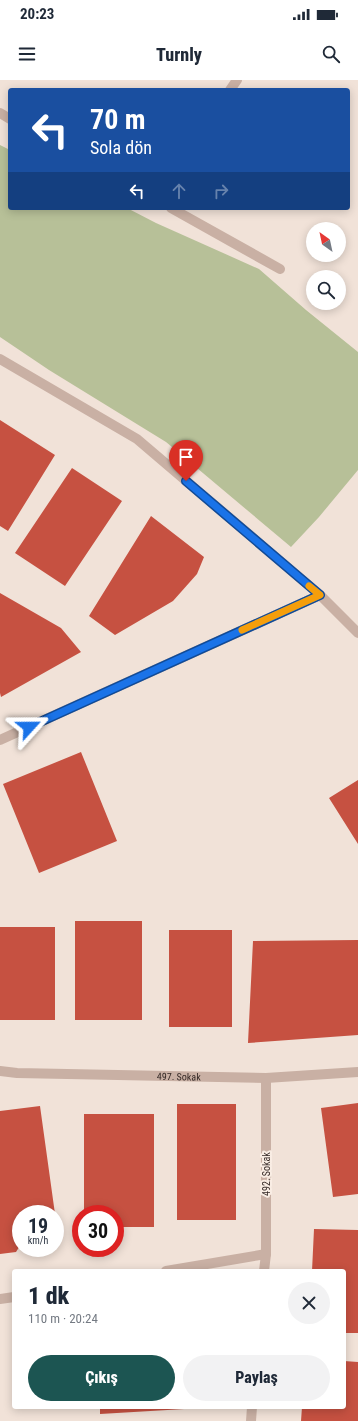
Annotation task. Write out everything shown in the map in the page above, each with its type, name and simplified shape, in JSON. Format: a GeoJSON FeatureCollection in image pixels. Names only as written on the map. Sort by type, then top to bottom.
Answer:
{"type":"FeatureCollection","features":[{"type":"Feature","properties":{"kind":"street"},"geometry":{"type":"LineString","coordinates":[[174,210],[280,269]]}},
{"type":"Feature","properties":{"kind":"street"},"geometry":{"type":"LineString","coordinates":[[0,359],[137,440],[320,595],[358,633]]}},
{"type":"Feature","properties":{"kind":"street"},"geometry":{"type":"LineString","coordinates":[[0,740],[320,595]]}},
{"type":"Feature","properties":{"kind":"street","name":"497. Sokak"},"geometry":{"type":"LineString","coordinates":[[0,1071],[25,1073],[266,1078],[358,1072]]}},
{"type":"Feature","properties":{"kind":"street","name":"492. Sokak"},"geometry":{"type":"LineString","coordinates":[[264,1269],[266,1254],[266,1078]]}},
{"type":"Feature","properties":{"kind":"street"},"geometry":{"type":"LineString","coordinates":[[178,1269],[266,1254]]}},
{"type":"Feature","properties":{"kind":"street"},"geometry":{"type":"LineString","coordinates":[[0,1299],[12,1297]]}},
{"type":"Feature","properties":{"kind":"street"},"geometry":{"type":"LineString","coordinates":[[251,1421],[252,1409]]}},
{"type":"Feature","properties":{"kind":"green space"},"geometry":{"type":"Polygon","coordinates":[[[0,145],[8,149],[8,210],[131,210],[156,223],[259,269],[306,310],[358,352],[358,470],[319,517],[291,547],[166,442],[49,370],[0,337],[0,145]]]}},
{"type":"Feature","properties":{"kind":"building"},"geometry":{"type":"Polygon","coordinates":[[[0,420],[55,455],[8,531],[0,526],[0,420]]]}},
{"type":"Feature","properties":{"kind":"building"},"geometry":{"type":"Polygon","coordinates":[[[72,468],[122,501],[65,586],[15,553],[72,468]]]}},
{"type":"Feature","properties":{"kind":"building"},"geometry":{"type":"Polygon","coordinates":[[[151,516],[204,557],[197,574],[173,601],[115,635],[89,616],[151,516]]]}},
{"type":"Feature","properties":{"kind":"building"},"geometry":{"type":"Polygon","coordinates":[[[0,593],[61,628],[81,652],[1,697],[0,693],[0,593]]]}},
{"type":"Feature","properties":{"kind":"building"},"geometry":{"type":"Polygon","coordinates":[[[81,752],[117,841],[39,873],[3,784],[81,752]]]}},
{"type":"Feature","properties":{"kind":"building"},"geometry":{"type":"Polygon","coordinates":[[[358,780],[358,844],[329,798],[358,780]]]}},
{"type":"Feature","properties":{"kind":"building"},"geometry":{"type":"Polygon","coordinates":[[[75,921],[142,921],[142,1020],[75,1020],[75,921]]]}},
{"type":"Feature","properties":{"kind":"building"},"geometry":{"type":"Polygon","coordinates":[[[0,927],[55,927],[55,1020],[0,1020],[0,927]]]}},
{"type":"Feature","properties":{"kind":"building"},"geometry":{"type":"Polygon","coordinates":[[[169,930],[232,930],[232,1027],[169,1027],[169,930]]]}},
{"type":"Feature","properties":{"kind":"building"},"geometry":{"type":"Polygon","coordinates":[[[358,940],[358,1035],[248,1043],[253,941],[358,940]]]}},
{"type":"Feature","properties":{"kind":"building"},"geometry":{"type":"Polygon","coordinates":[[[358,1103],[358,1194],[333,1197],[321,1108],[358,1103]]]}},
{"type":"Feature","properties":{"kind":"building"},"geometry":{"type":"Polygon","coordinates":[[[177,1104],[236,1104],[236,1220],[177,1220],[177,1104]]]}},
{"type":"Feature","properties":{"kind":"building"},"geometry":{"type":"Polygon","coordinates":[[[40,1106],[54,1205],[12,1205],[12,1252],[0,1254],[0,1111],[40,1106]]]}},
{"type":"Feature","properties":{"kind":"building"},"geometry":{"type":"Polygon","coordinates":[[[84,1114],[154,1114],[154,1227],[124,1227],[124,1205],[84,1205],[84,1114]]]}},
{"type":"Feature","properties":{"kind":"building"},"geometry":{"type":"Polygon","coordinates":[[[314,1229],[358,1230],[358,1333],[346,1333],[346,1269],[312,1269],[314,1229]]]}},
{"type":"Feature","properties":{"kind":"building"},"geometry":{"type":"Polygon","coordinates":[[[346,1361],[358,1362],[358,1421],[301,1421],[302,1409],[346,1409],[346,1361]]]}},
{"type":"Feature","properties":{"kind":"building"},"geometry":{"type":"Polygon","coordinates":[[[100,1409],[184,1409],[100,1414],[100,1409]]]}},
{"type":"Feature","properties":{"kind":"slow traffic"},"geometry":{"type":"LineString","coordinates":[[242,630],[320,595],[309,586]]}},
{"type":"Feature","properties":{"kind":"route"},"geometry":{"type":"LineString","coordinates":[[29,727],[320,595],[186,481]]}}]}
